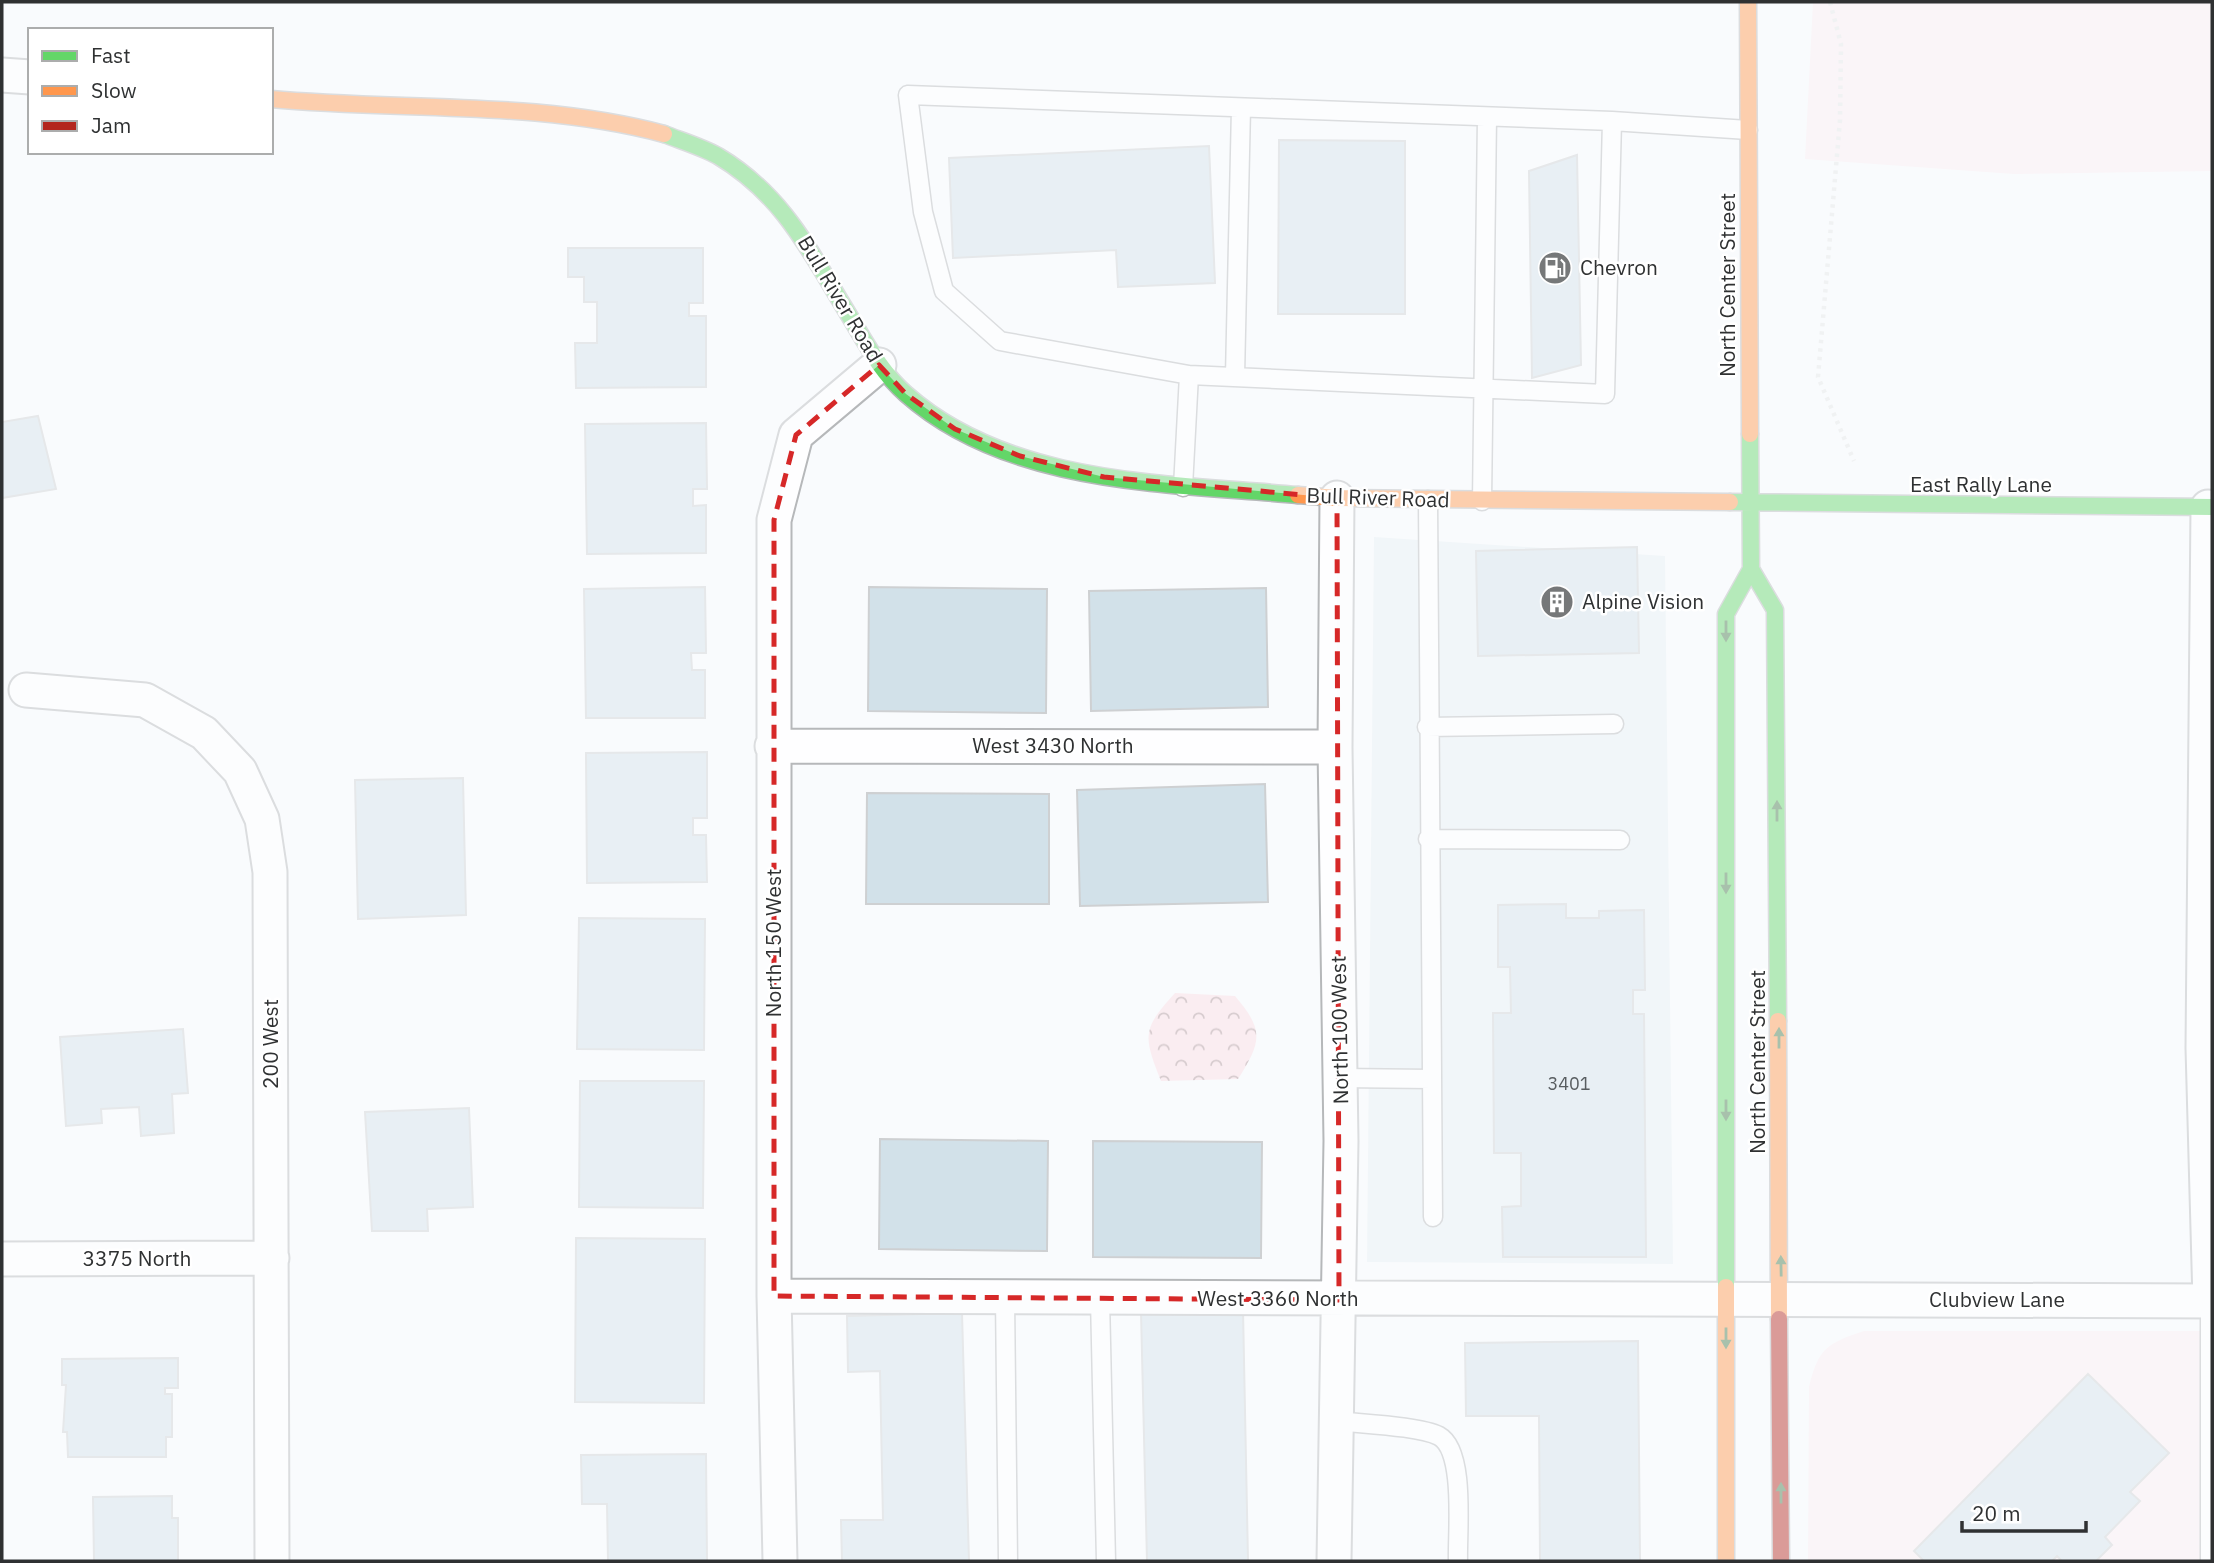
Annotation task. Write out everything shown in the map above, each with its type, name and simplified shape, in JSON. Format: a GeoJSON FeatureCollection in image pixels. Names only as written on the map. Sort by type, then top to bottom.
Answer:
{"type":"FeatureCollection","features":[{"type":"Feature","properties":{"kind":"street","name":"North Center Street"},"geometry":{"type":"LineString","coordinates":[[1726,1561],[1727,614],[1751,569],[1748,2]]}},
{"type":"Feature","properties":{"kind":"street"},"geometry":{"type":"LineString","coordinates":[[2,75],[28,77]]}},
{"type":"Feature","properties":{"kind":"street","name":"Bull River Road"},"geometry":{"type":"LineString","coordinates":[[273,99],[349,106],[525,112],[601,120],[663,134],[716,155],[755,181],[788,214],[878,365],[906,394],[955,429],[1020,456],[1104,477],[1183,487],[1337,498],[1750,503]]}},
{"type":"Feature","properties":{"kind":"street","name":"North 150 West"},"geometry":{"type":"LineString","coordinates":[[779,1561],[774,1296],[774,520],[796,435],[878,365]]}},
{"type":"Feature","properties":{"kind":"street","name":"North 100 West"},"geometry":{"type":"LineString","coordinates":[[1334,1561],[1340,1078],[1335,747],[1337,498]]}},
{"type":"Feature","properties":{"kind":"street","name":"East Rally Lane"},"geometry":{"type":"LineString","coordinates":[[1750,503],[2210,507]]}},
{"type":"Feature","properties":{"kind":"street"},"geometry":{"type":"LineString","coordinates":[[2210,507],[2207,1048],[2211,1301]]}},
{"type":"Feature","properties":{"kind":"street","name":"North Center Street"},"geometry":{"type":"LineString","coordinates":[[1751,569],[1775,610],[1781,1561]]}},
{"type":"Feature","properties":{"kind":"street","name":"200 West"},"geometry":{"type":"LineString","coordinates":[[26,690],[145,700],[204,733],[240,771],[262,819],[270,872],[272,1561]]}},
{"type":"Feature","properties":{"kind":"street","name":"West 3430 North"},"geometry":{"type":"LineString","coordinates":[[772,746],[1335,747]]}},
{"type":"Feature","properties":{"kind":"street","name":"3375 North"},"geometry":{"type":"LineString","coordinates":[[2,1259],[272,1258]]}},
{"type":"Feature","properties":{"kind":"street","name":"West 3360 North"},"geometry":{"type":"LineString","coordinates":[[774,1296],[1339,1300],[1781,1299]]}},
{"type":"Feature","properties":{"kind":"street","name":"Clubview Lane"},"geometry":{"type":"LineString","coordinates":[[1781,1299],[2211,1301]]}},
{"type":"Feature","properties":{"kind":"lane"},"geometry":{"type":"LineString","coordinates":[[1612,121],[1605,394],[1189,375],[1000,341],[944,291],[923,212],[908,94],[1612,121],[1748,130]]}},
{"type":"Feature","properties":{"kind":"lane"},"geometry":{"type":"LineString","coordinates":[[1235,376],[1241,108]]}},
{"type":"Feature","properties":{"kind":"lane"},"geometry":{"type":"LineString","coordinates":[[1482,501],[1487,117]]}},
{"type":"Feature","properties":{"kind":"lane"},"geometry":{"type":"LineString","coordinates":[[1183,487],[1189,375]]}},
{"type":"Feature","properties":{"kind":"lane"},"geometry":{"type":"LineString","coordinates":[[1428,500],[1427,726],[1433,1217]]}},
{"type":"Feature","properties":{"kind":"lane"},"geometry":{"type":"LineString","coordinates":[[1427,726],[1614,724]]}},
{"type":"Feature","properties":{"kind":"lane"},"geometry":{"type":"LineString","coordinates":[[1428,839],[1620,840]]}},
{"type":"Feature","properties":{"kind":"lane"},"geometry":{"type":"LineString","coordinates":[[1340,1078],[1431,1079]]}},
{"type":"Feature","properties":{"kind":"lane"},"geometry":{"type":"LineString","coordinates":[[1006,1298],[1008,1561]]}},
{"type":"Feature","properties":{"kind":"lane"},"geometry":{"type":"LineString","coordinates":[[1100,1298],[1106,1561]]}},
{"type":"Feature","properties":{"kind":"lane"},"geometry":{"type":"LineString","coordinates":[[2210,1561],[2211,1301]]}},
{"type":"Feature","properties":{"kind":"lane"},"geometry":{"type":"LineString","coordinates":[[1337,1420],[1422,1432],[1439,1436],[1450,1445],[1457,1466],[1458,1561]]}},
{"type":"Feature","properties":{"kind":"path"},"geometry":{"type":"LineString","coordinates":[[1830,2],[1841,44],[1840,120],[1818,377],[1854,461]]}},
{"type":"Feature","properties":{"kind":"highlighted area"},"geometry":{"type":"Polygon","coordinates":[[[879,365],[906,394],[955,429],[1020,456],[1104,477],[1337,498],[1339,1300],[774,1296],[774,520],[796,435],[879,365]]]}},
{"type":"Feature","properties":{"kind":"shaded area"},"geometry":{"type":"Polygon","coordinates":[[[1374,537],[1665,556],[1673,1264],[1367,1262],[1374,537]]]}},
{"type":"Feature","properties":{"kind":"green space"},"geometry":{"type":"Polygon","coordinates":[[[1813,2],[2212,2],[2212,171],[2014,174],[1805,159],[1813,2]]]}},
{"type":"Feature","properties":{"kind":"green space"},"geometry":{"type":"Polygon","coordinates":[[[1175,993],[1235,996],[1245,1008],[1255,1028],[1256,1037],[1255,1046],[1238,1079],[1161,1081],[1151,1053],[1149,1034],[1156,1016],[1175,993]]]}},
{"type":"Feature","properties":{"kind":"green space"},"geometry":{"type":"Polygon","coordinates":[[[1864,1331],[2212,1331],[2212,1561],[1808,1561],[1809,1387],[1812,1374],[1826,1349],[1841,1339],[1864,1331]]]}},
{"type":"Feature","properties":{"kind":"building"},"geometry":{"type":"Polygon","coordinates":[[[1279,140],[1405,141],[1405,314],[1278,314],[1279,140]]]}},
{"type":"Feature","properties":{"kind":"building"},"geometry":{"type":"Polygon","coordinates":[[[1209,146],[1215,283],[1118,287],[1116,250],[953,258],[949,158],[1209,146]]]}},
{"type":"Feature","properties":{"kind":"building","name":"Chevron"},"geometry":{"type":"Polygon","coordinates":[[[1577,155],[1581,365],[1532,378],[1529,171],[1577,155]]]}},
{"type":"Feature","properties":{"kind":"building"},"geometry":{"type":"Polygon","coordinates":[[[568,248],[703,248],[703,303],[689,303],[689,316],[706,316],[706,387],[576,388],[575,343],[597,343],[597,302],[584,302],[584,277],[568,277],[568,248]]]}},
{"type":"Feature","properties":{"kind":"building"},"geometry":{"type":"Polygon","coordinates":[[[38,416],[56,489],[2,498],[2,422],[38,416]]]}},
{"type":"Feature","properties":{"kind":"building"},"geometry":{"type":"Polygon","coordinates":[[[706,423],[707,489],[693,489],[693,506],[706,505],[706,553],[587,554],[585,424],[706,423]]]}},
{"type":"Feature","properties":{"kind":"building","name":"Alpine Vision"},"geometry":{"type":"Polygon","coordinates":[[[1637,547],[1639,653],[1478,656],[1476,551],[1637,547]]]}},
{"type":"Feature","properties":{"kind":"building"},"geometry":{"type":"Polygon","coordinates":[[[705,587],[706,653],[691,653],[692,670],[705,670],[705,718],[586,718],[584,589],[705,587]]]}},
{"type":"Feature","properties":{"kind":"building"},"geometry":{"type":"Polygon","coordinates":[[[869,587],[1047,589],[1046,713],[868,711],[869,587]]]}},
{"type":"Feature","properties":{"kind":"building"},"geometry":{"type":"Polygon","coordinates":[[[1266,588],[1268,707],[1091,711],[1089,591],[1266,588]]]}},
{"type":"Feature","properties":{"kind":"building"},"geometry":{"type":"Polygon","coordinates":[[[707,752],[707,818],[693,818],[693,835],[706,835],[707,882],[587,883],[586,753],[707,752]]]}},
{"type":"Feature","properties":{"kind":"building"},"geometry":{"type":"Polygon","coordinates":[[[463,778],[466,915],[358,919],[355,780],[463,778]]]}},
{"type":"Feature","properties":{"kind":"building"},"geometry":{"type":"Polygon","coordinates":[[[1265,784],[1268,902],[1080,906],[1077,790],[1265,784]]]}},
{"type":"Feature","properties":{"kind":"building"},"geometry":{"type":"Polygon","coordinates":[[[867,793],[1049,794],[1049,904],[866,904],[867,793]]]}},
{"type":"Feature","properties":{"kind":"building"},"geometry":{"type":"Polygon","coordinates":[[[1566,904],[1566,918],[1599,918],[1599,911],[1644,910],[1645,990],[1633,990],[1633,1014],[1644,1014],[1646,1257],[1503,1257],[1502,1207],[1521,1206],[1521,1153],[1494,1153],[1493,1013],[1511,1013],[1510,967],[1498,967],[1498,905],[1566,904]]]}},
{"type":"Feature","properties":{"kind":"building"},"geometry":{"type":"Polygon","coordinates":[[[579,918],[705,919],[704,1050],[577,1049],[579,918]]]}},
{"type":"Feature","properties":{"kind":"building"},"geometry":{"type":"Polygon","coordinates":[[[183,1029],[188,1093],[172,1094],[174,1133],[141,1136],[139,1107],[101,1109],[102,1123],[66,1126],[60,1037],[183,1029]]]}},
{"type":"Feature","properties":{"kind":"building"},"geometry":{"type":"Polygon","coordinates":[[[580,1081],[704,1081],[703,1208],[579,1207],[580,1081]]]}},
{"type":"Feature","properties":{"kind":"building"},"geometry":{"type":"Polygon","coordinates":[[[469,1108],[473,1207],[427,1209],[428,1231],[372,1231],[365,1112],[469,1108]]]}},
{"type":"Feature","properties":{"kind":"building"},"geometry":{"type":"Polygon","coordinates":[[[880,1139],[1048,1141],[1047,1251],[879,1249],[880,1139]]]}},
{"type":"Feature","properties":{"kind":"building"},"geometry":{"type":"Polygon","coordinates":[[[1093,1141],[1262,1142],[1261,1258],[1093,1257],[1093,1141]]]}},
{"type":"Feature","properties":{"kind":"building"},"geometry":{"type":"Polygon","coordinates":[[[576,1238],[705,1239],[704,1403],[575,1402],[576,1238]]]}},
{"type":"Feature","properties":{"kind":"building"},"geometry":{"type":"Polygon","coordinates":[[[1243,1310],[1248,1561],[1147,1561],[1141,1312],[1243,1310]]]}},
{"type":"Feature","properties":{"kind":"building"},"geometry":{"type":"Polygon","coordinates":[[[962,1313],[969,1561],[842,1561],[841,1520],[883,1520],[880,1371],[848,1372],[847,1316],[962,1313]]]}},
{"type":"Feature","properties":{"kind":"building"},"geometry":{"type":"Polygon","coordinates":[[[1638,1341],[1640,1561],[1540,1561],[1539,1416],[1466,1416],[1465,1343],[1638,1341]]]}},
{"type":"Feature","properties":{"kind":"building"},"geometry":{"type":"Polygon","coordinates":[[[178,1358],[178,1388],[165,1388],[165,1394],[172,1394],[172,1437],[166,1437],[166,1457],[68,1457],[67,1432],[63,1432],[66,1385],[62,1385],[62,1359],[178,1358]]]}},
{"type":"Feature","properties":{"kind":"building"},"geometry":{"type":"Polygon","coordinates":[[[2088,1374],[2169,1453],[2130,1492],[2140,1501],[2105,1537],[2112,1545],[2096,1561],[2062,1561],[2057,1556],[2052,1561],[1924,1561],[1914,1551],[2088,1374]]]}},
{"type":"Feature","properties":{"kind":"building"},"geometry":{"type":"Polygon","coordinates":[[[706,1454],[707,1561],[608,1561],[607,1504],[582,1504],[581,1455],[706,1454]]]}},
{"type":"Feature","properties":{"kind":"building"},"geometry":{"type":"Polygon","coordinates":[[[172,1496],[172,1518],[178,1518],[178,1561],[94,1561],[93,1497],[172,1496]]]}},
{"type":"Feature","properties":{"kind":"traffic: fast"},"geometry":{"type":"LineString","coordinates":[[664,134],[718,156],[761,189],[779,208],[809,249],[882,368],[906,394],[947,424],[993,447],[1041,463],[1092,474],[1144,482],[1298,495]]}},
{"type":"Feature","properties":{"kind":"traffic: fast"},"geometry":{"type":"LineString","coordinates":[[1750,434],[1751,569],[1775,610],[1778,1021]]}},
{"type":"Feature","properties":{"kind":"traffic: fast"},"geometry":{"type":"LineString","coordinates":[[1730,502],[2212,507]]}},
{"type":"Feature","properties":{"kind":"traffic: fast"},"geometry":{"type":"LineString","coordinates":[[1726,1287],[1726,614],[1751,569]]}},
{"type":"Feature","properties":{"kind":"traffic: slow"},"geometry":{"type":"LineString","coordinates":[[1748,2],[1750,434]]}},
{"type":"Feature","properties":{"kind":"traffic: slow"},"geometry":{"type":"LineString","coordinates":[[273,99],[518,111],[616,123],[664,134]]}},
{"type":"Feature","properties":{"kind":"traffic: slow"},"geometry":{"type":"LineString","coordinates":[[1298,495],[1337,498],[1730,502]]}},
{"type":"Feature","properties":{"kind":"traffic: slow"},"geometry":{"type":"LineString","coordinates":[[1778,1021],[1779,1319]]}},
{"type":"Feature","properties":{"kind":"traffic: slow"},"geometry":{"type":"LineString","coordinates":[[1726,1287],[1726,1561]]}},
{"type":"Feature","properties":{"kind":"traffic: jam"},"geometry":{"type":"LineString","coordinates":[[1779,1319],[1781,1561]]}},
{"type":"Feature","properties":{"kind":"place","name":"Chevron"},"geometry":{"type":"Point","coordinates":[1555,268]}},
{"type":"Feature","properties":{"kind":"place","name":"Alpine Vision"},"geometry":{"type":"Point","coordinates":[1557,602]}}]}
